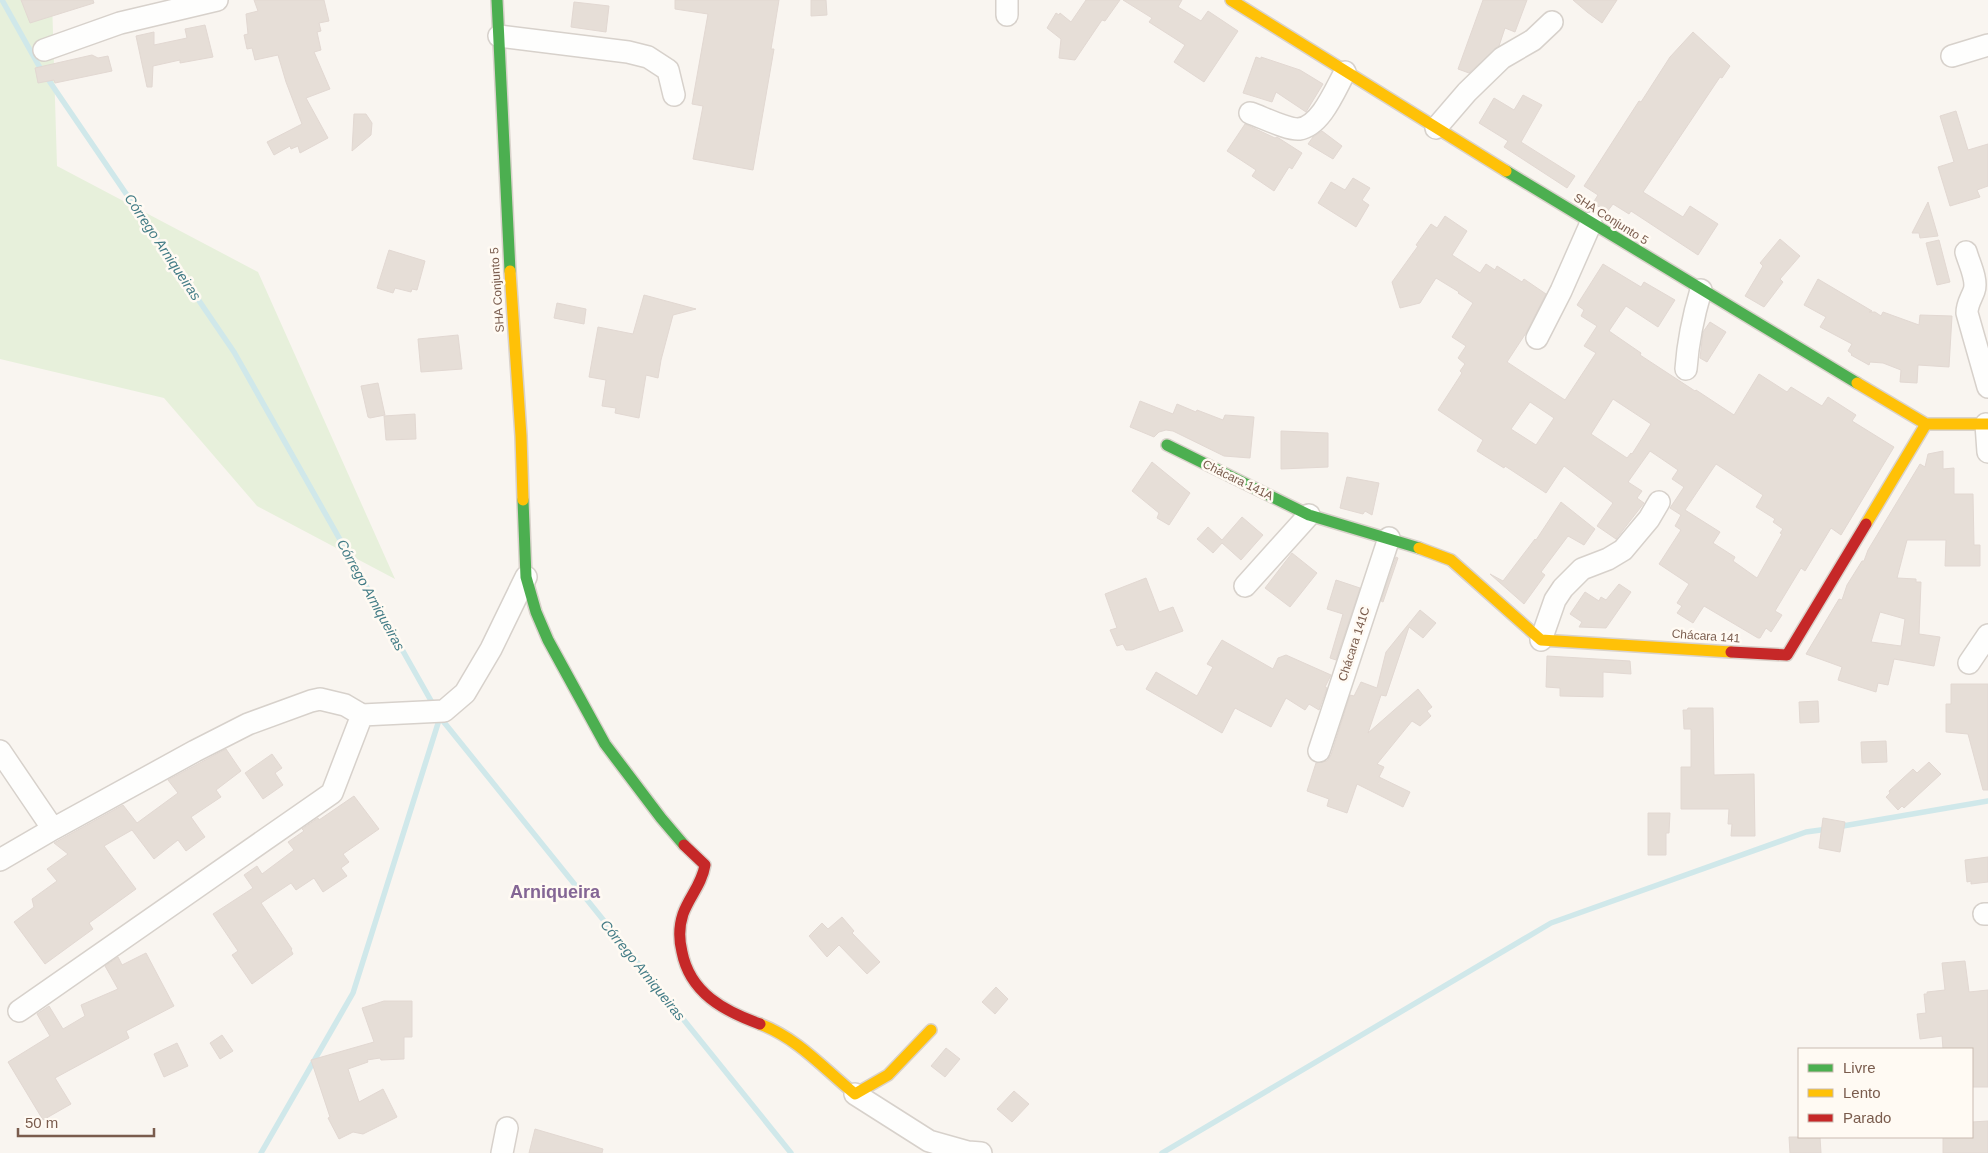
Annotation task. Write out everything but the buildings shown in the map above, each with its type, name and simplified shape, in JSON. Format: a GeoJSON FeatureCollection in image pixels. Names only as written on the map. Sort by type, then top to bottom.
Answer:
{"type":"FeatureCollection","features":[{"type":"Feature","properties":{"kind":"street"},"geometry":{"type":"LineString","coordinates":[[44,50],[120,23],[217,0]]}},
{"type":"Feature","properties":{"kind":"street","name":"SHA Conjunto 5"},"geometry":{"type":"LineString","coordinates":[[497,0],[508,246],[521,436],[526,578],[536,612],[548,640],[605,744],[679,840],[705,865],[700,881],[685,905],[680,932],[682,955],[698,988],[721,1007],[786,1035],[855,1094]]}},
{"type":"Feature","properties":{"kind":"street","name":"SHA Conjunto 5"},"geometry":{"type":"LineString","coordinates":[[1231,0],[1701,290],[1926,424]]}},
{"type":"Feature","properties":{"kind":"street"},"geometry":{"type":"LineString","coordinates":[[1436,128],[1502,58],[1533,40],[1552,22]]}},
{"type":"Feature","properties":{"kind":"street"},"geometry":{"type":"LineString","coordinates":[[499,36],[582,45],[648,57],[668,70],[674,95]]}},
{"type":"Feature","properties":{"kind":"street"},"geometry":{"type":"LineString","coordinates":[[1952,56],[1988,45]]}},
{"type":"Feature","properties":{"kind":"street"},"geometry":{"type":"LineString","coordinates":[[1250,113],[1298,130],[1312,125],[1320,116],[1345,72]]}},
{"type":"Feature","properties":{"kind":"street"},"geometry":{"type":"LineString","coordinates":[[1538,338],[1592,223]]}},
{"type":"Feature","properties":{"kind":"street"},"geometry":{"type":"LineString","coordinates":[[1966,252],[1976,284],[1967,304],[1966,313],[1988,387]]}},
{"type":"Feature","properties":{"kind":"street"},"geometry":{"type":"LineString","coordinates":[[1686,369],[1693,315],[1701,290]]}},
{"type":"Feature","properties":{"kind":"street"},"geometry":{"type":"LineString","coordinates":[[1926,424],[1987,424],[1988,452]]}},
{"type":"Feature","properties":{"kind":"street","name":"Chácara 141"},"geometry":{"type":"LineString","coordinates":[[1541,640],[1787,655],[1926,424]]}},
{"type":"Feature","properties":{"kind":"street","name":"Chácara 141A"},"geometry":{"type":"LineString","coordinates":[[1167,445],[1309,515],[1389,538]]}},
{"type":"Feature","properties":{"kind":"street"},"geometry":{"type":"LineString","coordinates":[[1389,538],[1451,560],[1541,640],[1555,600],[1562,588],[1582,569],[1608,559],[1623,550],[1659,502]]}},
{"type":"Feature","properties":{"kind":"street"},"geometry":{"type":"LineString","coordinates":[[1245,586],[1309,515]]}},
{"type":"Feature","properties":{"kind":"street","name":"Chácara 141C"},"geometry":{"type":"LineString","coordinates":[[1319,751],[1389,538]]}},
{"type":"Feature","properties":{"kind":"street"},"geometry":{"type":"LineString","coordinates":[[0,860],[195,750],[248,724],[275,714],[320,699],[345,705],[362,715],[444,711],[465,694],[491,649],[526,578]]}},
{"type":"Feature","properties":{"kind":"street"},"geometry":{"type":"LineString","coordinates":[[1969,663],[1988,635]]}},
{"type":"Feature","properties":{"kind":"street"},"geometry":{"type":"LineString","coordinates":[[19,1011],[332,792],[362,715]]}},
{"type":"Feature","properties":{"kind":"street"},"geometry":{"type":"LineString","coordinates":[[0,751],[53,829]]}},
{"type":"Feature","properties":{"kind":"street"},"geometry":{"type":"LineString","coordinates":[[931,1030],[888,1075],[855,1094],[929,1141],[968,1152],[981,1153]]}},
{"type":"Feature","properties":{"kind":"street"},"geometry":{"type":"LineString","coordinates":[[502,1153],[508,1128]]}},
{"type":"Feature","properties":{"kind":"green space"},"geometry":{"type":"Polygon","coordinates":[[[0,0],[52,0],[57,166],[258,272],[395,579],[257,506],[164,398],[0,359],[0,0]]]}},
{"type":"Feature","properties":{"kind":"waterway","name":"Córrego Arniqueiras"},"geometry":{"type":"LineString","coordinates":[[2,0],[39,66],[234,352],[434,706]]}},
{"type":"Feature","properties":{"kind":"waterway","name":"Córrego Arniqueiras"},"geometry":{"type":"LineString","coordinates":[[439,716],[791,1153]]}},
{"type":"Feature","properties":{"kind":"waterway"},"geometry":{"type":"LineString","coordinates":[[261,1153],[353,993],[440,717]]}},
{"type":"Feature","properties":{"kind":"waterway"},"geometry":{"type":"LineString","coordinates":[[1837,827],[1988,801]]}},
{"type":"Feature","properties":{"kind":"waterway"},"geometry":{"type":"LineString","coordinates":[[1162,1153],[1551,923],[1806,832],[1828,829]]}},
{"type":"Feature","properties":{"kind":"traffic: fast"},"geometry":{"type":"LineString","coordinates":[[497,0],[510,271]]}},
{"type":"Feature","properties":{"kind":"traffic: fast"},"geometry":{"type":"LineString","coordinates":[[1506,171],[1857,383]]}},
{"type":"Feature","properties":{"kind":"traffic: fast"},"geometry":{"type":"LineString","coordinates":[[1167,445],[1309,515],[1419,548]]}},
{"type":"Feature","properties":{"kind":"traffic: fast"},"geometry":{"type":"LineString","coordinates":[[523,500],[526,577],[536,612],[548,640],[605,744],[684,845]]}},
{"type":"Feature","properties":{"kind":"traffic: slow"},"geometry":{"type":"LineString","coordinates":[[1231,0],[1506,171]]}},
{"type":"Feature","properties":{"kind":"traffic: slow"},"geometry":{"type":"LineString","coordinates":[[510,271],[521,436],[523,500]]}},
{"type":"Feature","properties":{"kind":"traffic: slow"},"geometry":{"type":"LineString","coordinates":[[1857,383],[1926,424],[1988,424]]}},
{"type":"Feature","properties":{"kind":"traffic: slow"},"geometry":{"type":"LineString","coordinates":[[1866,524],[1926,424]]}},
{"type":"Feature","properties":{"kind":"traffic: slow"},"geometry":{"type":"LineString","coordinates":[[1419,548],[1451,560],[1541,640],[1731,652]]}},
{"type":"Feature","properties":{"kind":"traffic: slow"},"geometry":{"type":"LineString","coordinates":[[760,1024],[774,1030],[799,1046],[855,1094],[888,1075],[931,1030]]}},
{"type":"Feature","properties":{"kind":"traffic: jam"},"geometry":{"type":"LineString","coordinates":[[1731,652],[1787,655],[1866,524]]}},
{"type":"Feature","properties":{"kind":"traffic: jam"},"geometry":{"type":"LineString","coordinates":[[684,845],[705,865],[701,878],[683,914],[681,923],[680,943],[686,966],[692,979],[710,998],[734,1013],[760,1024]]}},
{"type":"Feature","properties":{"kind":"district","name":"Arniqueira"},"geometry":{"type":"Point","coordinates":[555,892]}}]}
